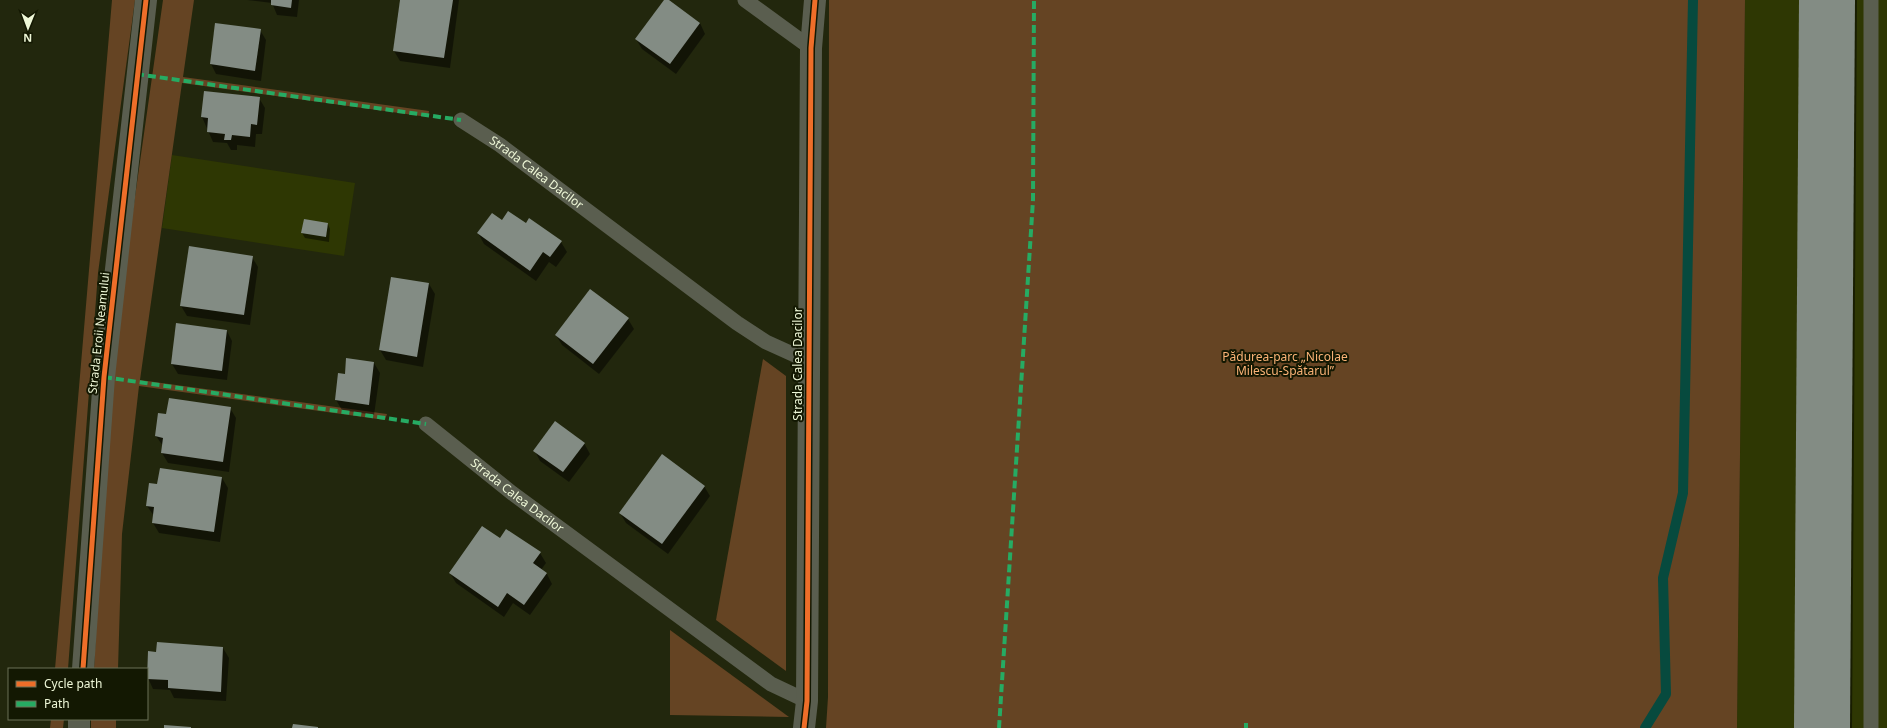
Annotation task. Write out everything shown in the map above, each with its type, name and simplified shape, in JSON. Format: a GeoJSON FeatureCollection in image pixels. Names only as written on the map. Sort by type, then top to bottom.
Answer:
{"type":"FeatureCollection","features":[{"type":"Feature","properties":{"kind":"street","name":"Strada Eroii Neamului"},"geometry":{"type":"LineString","coordinates":[[83,668],[104,377],[146,0]]}},
{"type":"Feature","properties":{"kind":"street","name":"Strada Calea Dacilor"},"geometry":{"type":"LineString","coordinates":[[804,728],[807,701],[811,48],[815,0]]}},
{"type":"Feature","properties":{"kind":"lane"},"geometry":{"type":"LineString","coordinates":[[745,0],[811,48]]}},
{"type":"Feature","properties":{"kind":"lane"},"geometry":{"type":"LineString","coordinates":[[1871,728],[1872,0]]}},
{"type":"Feature","properties":{"kind":"lane","name":"Strada Calea Dacilor"},"geometry":{"type":"LineString","coordinates":[[460,120],[500,146],[737,324],[766,342],[808,361]]}},
{"type":"Feature","properties":{"kind":"lane","name":"Strada Calea Dacilor"},"geometry":{"type":"LineString","coordinates":[[426,424],[512,493],[771,684],[807,701]]}},
{"type":"Feature","properties":{"kind":"shaded area"},"geometry":{"type":"Polygon","coordinates":[[[1745,0],[1887,0],[1887,728],[1737,728],[1745,0]]]}},
{"type":"Feature","properties":{"kind":"shaded area"},"geometry":{"type":"Polygon","coordinates":[[[172,155],[355,183],[344,256],[162,228],[172,155]]]}},
{"type":"Feature","properties":{"kind":"green space"},"geometry":{"type":"Polygon","coordinates":[[[112,0],[135,0],[98,273],[68,668],[55,668],[112,0]]]}},
{"type":"Feature","properties":{"kind":"green space"},"geometry":{"type":"Polygon","coordinates":[[[163,0],[194,0],[183,77],[429,111],[428,117],[182,83],[140,380],[387,414],[385,420],[139,386],[122,534],[118,668],[94,668],[105,462],[123,281],[163,0]]]}},
{"type":"Feature","properties":{"kind":"green space","name":"Pădurea-parc „Nicolae Milescu-Spătarul”"},"geometry":{"type":"Polygon","coordinates":[[[829,0],[1745,0],[1737,728],[826,728],[828,697],[829,0]]]}},
{"type":"Feature","properties":{"kind":"green space"},"geometry":{"type":"Polygon","coordinates":[[[763,359],[786,376],[786,671],[716,620],[763,359]]]}},
{"type":"Feature","properties":{"kind":"green space"},"geometry":{"type":"Polygon","coordinates":[[[670,630],[789,717],[670,715],[670,630]]]}},
{"type":"Feature","properties":{"kind":"green space"},"geometry":{"type":"Polygon","coordinates":[[[51,720],[64,720],[63,728],[50,728],[51,720]]]}},
{"type":"Feature","properties":{"kind":"green space"},"geometry":{"type":"Polygon","coordinates":[[[91,720],[116,720],[116,728],[91,728],[91,720]]]}},
{"type":"Feature","properties":{"kind":"building"},"geometry":{"type":"Polygon","coordinates":[[[271,0],[292,0],[291,8],[271,5],[271,0]]]}},
{"type":"Feature","properties":{"kind":"building"},"geometry":{"type":"Polygon","coordinates":[[[400,0],[453,0],[444,58],[393,51],[400,0]]]}},
{"type":"Feature","properties":{"kind":"building"},"geometry":{"type":"Polygon","coordinates":[[[664,0],[669,0],[700,23],[670,64],[635,39],[664,0]]]}},
{"type":"Feature","properties":{"kind":"building"},"geometry":{"type":"Polygon","coordinates":[[[1799,0],[1855,0],[1850,728],[1794,728],[1799,0]]]}},
{"type":"Feature","properties":{"kind":"building"},"geometry":{"type":"Polygon","coordinates":[[[215,23],[261,29],[255,71],[210,64],[215,23]]]}},
{"type":"Feature","properties":{"kind":"building"},"geometry":{"type":"Polygon","coordinates":[[[204,91],[260,97],[257,125],[251,124],[250,137],[232,135],[231,140],[224,140],[225,134],[207,132],[208,118],[201,117],[204,91]]]}},
{"type":"Feature","properties":{"kind":"building"},"geometry":{"type":"Polygon","coordinates":[[[508,211],[526,223],[529,218],[562,241],[550,257],[543,252],[530,271],[477,233],[492,213],[502,220],[508,211]]]}},
{"type":"Feature","properties":{"kind":"building"},"geometry":{"type":"Polygon","coordinates":[[[304,219],[328,223],[326,237],[301,233],[304,219]]]}},
{"type":"Feature","properties":{"kind":"building"},"geometry":{"type":"Polygon","coordinates":[[[189,246],[253,256],[244,315],[180,306],[189,246]]]}},
{"type":"Feature","properties":{"kind":"building"},"geometry":{"type":"Polygon","coordinates":[[[391,277],[429,283],[417,357],[379,350],[391,277]]]}},
{"type":"Feature","properties":{"kind":"building"},"geometry":{"type":"Polygon","coordinates":[[[590,289],[629,318],[593,364],[555,335],[590,289]]]}},
{"type":"Feature","properties":{"kind":"building"},"geometry":{"type":"Polygon","coordinates":[[[176,323],[227,330],[222,371],[171,364],[176,323]]]}},
{"type":"Feature","properties":{"kind":"building"},"geometry":{"type":"Polygon","coordinates":[[[346,358],[374,362],[369,405],[335,400],[338,373],[345,374],[346,358]]]}},
{"type":"Feature","properties":{"kind":"building"},"geometry":{"type":"Polygon","coordinates":[[[169,398],[231,407],[223,462],[161,453],[163,438],[155,436],[158,413],[166,414],[169,398]]]}},
{"type":"Feature","properties":{"kind":"building"},"geometry":{"type":"Polygon","coordinates":[[[555,421],[585,443],[563,472],[533,451],[555,421]]]}},
{"type":"Feature","properties":{"kind":"building"},"geometry":{"type":"Polygon","coordinates":[[[662,454],[705,486],[662,544],[619,513],[662,454]]]}},
{"type":"Feature","properties":{"kind":"building"},"geometry":{"type":"Polygon","coordinates":[[[160,468],[222,477],[214,532],[152,523],[154,507],[146,506],[149,483],[157,484],[160,468]]]}},
{"type":"Feature","properties":{"kind":"building"},"geometry":{"type":"Polygon","coordinates":[[[482,526],[500,538],[506,529],[541,552],[533,563],[547,573],[524,605],[507,593],[498,607],[449,573],[482,526]]]}},
{"type":"Feature","properties":{"kind":"building"},"geometry":{"type":"Polygon","coordinates":[[[157,642],[223,647],[221,692],[168,688],[168,680],[148,679],[148,651],[156,652],[157,642]]]}},
{"type":"Feature","properties":{"kind":"building"},"geometry":{"type":"Polygon","coordinates":[[[293,724],[318,727],[318,728],[292,728],[293,724]]]}},
{"type":"Feature","properties":{"kind":"building"},"geometry":{"type":"Polygon","coordinates":[[[164,725],[191,727],[191,728],[164,728],[164,725]]]}},
{"type":"Feature","properties":{"kind":"waterway"},"geometry":{"type":"LineString","coordinates":[[1645,728],[1666,694],[1663,578],[1683,493],[1693,0]]}},
{"type":"Feature","properties":{"kind":"marked path"},"geometry":{"type":"LineString","coordinates":[[999,728],[1033,200],[1034,0]]}},
{"type":"Feature","properties":{"kind":"marked path"},"geometry":{"type":"LineString","coordinates":[[136,74],[461,120]]}},
{"type":"Feature","properties":{"kind":"marked path"},"geometry":{"type":"LineString","coordinates":[[104,377],[426,424]]}},
{"type":"Feature","properties":{"kind":"marked path"},"geometry":{"type":"LineString","coordinates":[[1246,723],[1246,728]]}},
{"type":"Feature","properties":{"kind":"cycle path"},"geometry":{"type":"LineString","coordinates":[[83,668],[104,377],[146,0]]}},
{"type":"Feature","properties":{"kind":"cycle path"},"geometry":{"type":"LineString","coordinates":[[804,728],[807,701],[811,48],[815,0]]}}]}
